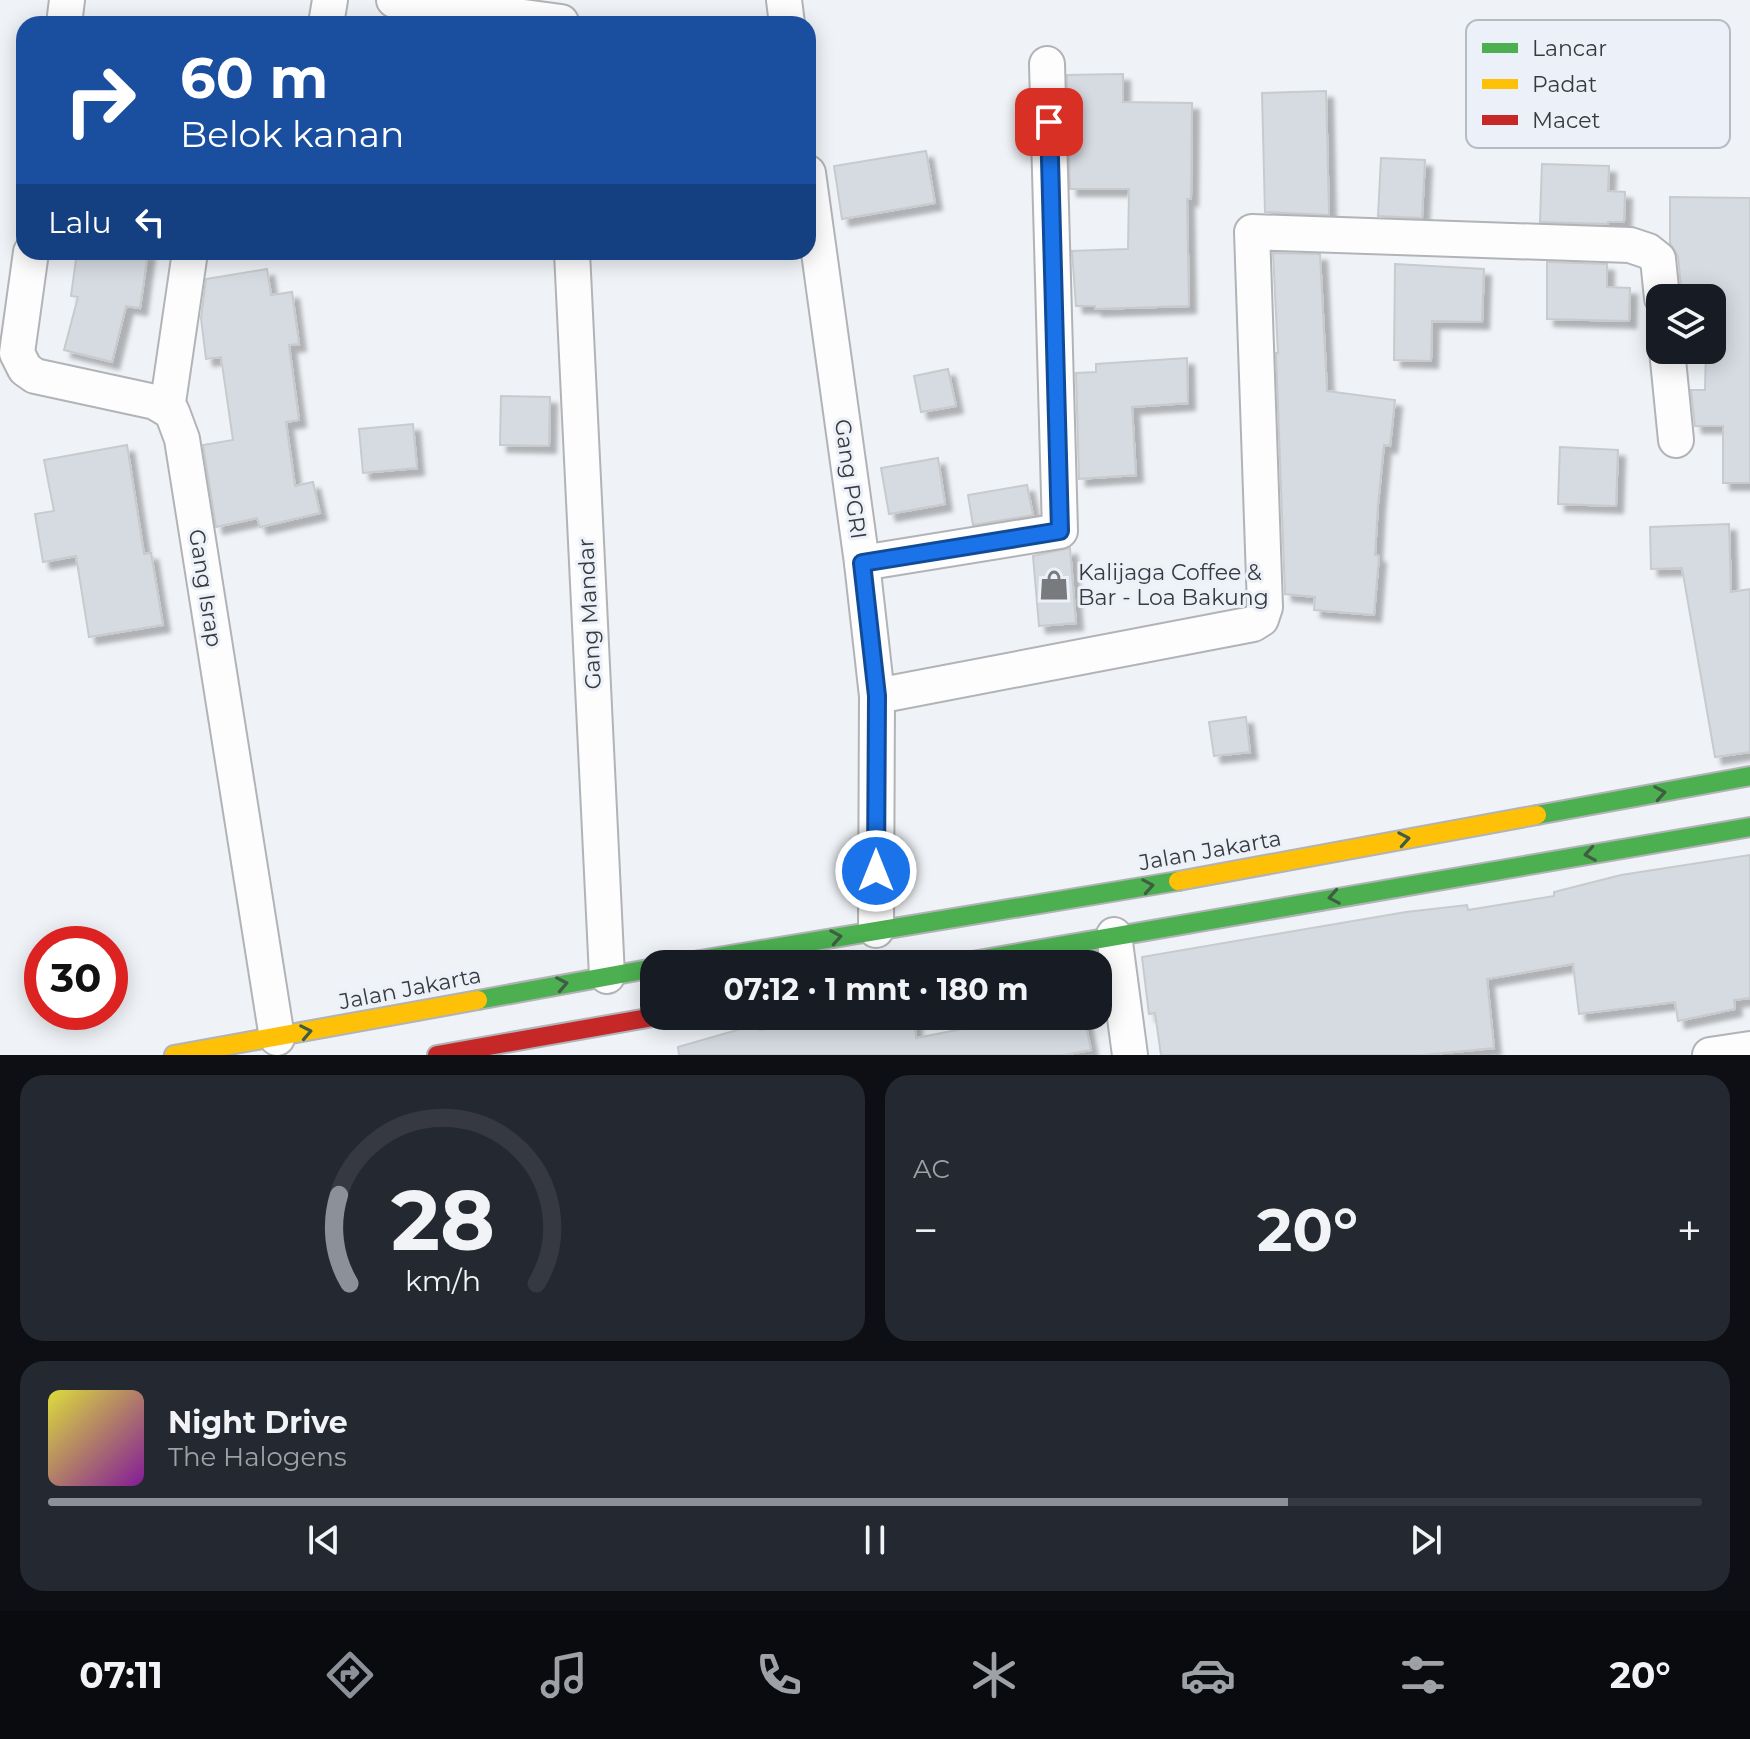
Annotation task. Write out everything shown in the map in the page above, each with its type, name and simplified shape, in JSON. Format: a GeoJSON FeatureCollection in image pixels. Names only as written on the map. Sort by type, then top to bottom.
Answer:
{"type":"FeatureCollection","features":[{"type":"Feature","properties":{"kind":"main road","name":"Jalan Jakarta"},"geometry":{"type":"LineString","coordinates":[[998,950],[1110,914],[1750,776]]}},
{"type":"Feature","properties":{"kind":"main road","name":"Jalan Jakarta"},"geometry":{"type":"LineString","coordinates":[[758,950],[876,930],[1110,914],[1750,827]]}},
{"type":"Feature","properties":{"kind":"main road","name":"Jalan Jakarta"},"geometry":{"type":"LineString","coordinates":[[174,1055],[640,970]]}},
{"type":"Feature","properties":{"kind":"main road"},"geometry":{"type":"LineString","coordinates":[[437,1055],[640,1019]]}},
{"type":"Feature","properties":{"kind":"street"},"geometry":{"type":"LineString","coordinates":[[394,0],[561,15]]}},
{"type":"Feature","properties":{"kind":"street"},"geometry":{"type":"LineString","coordinates":[[862,563],[1060,531],[1047,64]]}},
{"type":"Feature","properties":{"kind":"street","name":"Gang PGRI"},"geometry":{"type":"LineString","coordinates":[[816,231],[862,563],[877,696],[876,930]]}},
{"type":"Feature","properties":{"kind":"street"},"geometry":{"type":"LineString","coordinates":[[877,696],[1253,624],[1261,619],[1265,607],[1252,232],[1630,245],[1648,251],[1658,259],[1661,284]]}},
{"type":"Feature","properties":{"kind":"street"},"geometry":{"type":"LineString","coordinates":[[30,260],[17,353],[25,369],[35,376],[155,402],[167,409],[189,260]]}},
{"type":"Feature","properties":{"kind":"street","name":"Gang Mandar"},"geometry":{"type":"LineString","coordinates":[[572,260],[607,976]]}},
{"type":"Feature","properties":{"kind":"street"},"geometry":{"type":"LineString","coordinates":[[1668,364],[1676,440]]}},
{"type":"Feature","properties":{"kind":"street","name":"Gang Israp"},"geometry":{"type":"LineString","coordinates":[[167,409],[172,412],[182,439],[277,1038]]}},
{"type":"Feature","properties":{"kind":"street"},"geometry":{"type":"LineString","coordinates":[[1110,914],[1130,1055]]}},
{"type":"Feature","properties":{"kind":"street"},"geometry":{"type":"LineString","coordinates":[[1710,1055],[1750,1049]]}},
{"type":"Feature","properties":{"kind":"building"},"geometry":{"type":"Polygon","coordinates":[[[1123,74],[1123,102],[1192,103],[1191,199],[1187,199],[1189,306],[1095,309],[1095,306],[1076,306],[1072,251],[1128,249],[1129,189],[1070,189],[1067,75],[1123,74]]]}},
{"type":"Feature","properties":{"kind":"building"},"geometry":{"type":"Polygon","coordinates":[[[1326,91],[1329,215],[1265,212],[1262,93],[1326,91]]]}},
{"type":"Feature","properties":{"kind":"building"},"geometry":{"type":"Polygon","coordinates":[[[926,151],[935,203],[842,219],[834,166],[926,151]]]}},
{"type":"Feature","properties":{"kind":"building"},"geometry":{"type":"Polygon","coordinates":[[[1381,158],[1425,160],[1422,218],[1378,216],[1381,158]]]}},
{"type":"Feature","properties":{"kind":"building"},"geometry":{"type":"Polygon","coordinates":[[[1542,164],[1609,166],[1608,191],[1625,192],[1624,222],[1540,222],[1542,164]]]}},
{"type":"Feature","properties":{"kind":"building"},"geometry":{"type":"Polygon","coordinates":[[[1670,197],[1750,198],[1750,483],[1723,483],[1723,426],[1695,426],[1691,390],[1705,390],[1706,364],[1726,364],[1726,284],[1681,284],[1678,256],[1670,243],[1670,197]]]}},
{"type":"Feature","properties":{"kind":"building"},"geometry":{"type":"Polygon","coordinates":[[[1273,253],[1320,254],[1327,391],[1395,400],[1390,446],[1384,445],[1378,505],[1375,555],[1379,556],[1374,615],[1314,610],[1315,597],[1285,594],[1273,253]]]}},
{"type":"Feature","properties":{"kind":"building"},"geometry":{"type":"Polygon","coordinates":[[[76,260],[147,260],[140,308],[126,306],[112,362],[64,350],[78,297],[71,296],[76,260]]]}},
{"type":"Feature","properties":{"kind":"building"},"geometry":{"type":"Polygon","coordinates":[[[1547,262],[1607,264],[1607,287],[1630,288],[1629,321],[1547,319],[1547,262]]]}},
{"type":"Feature","properties":{"kind":"building"},"geometry":{"type":"Polygon","coordinates":[[[1395,264],[1484,269],[1482,322],[1432,321],[1431,361],[1394,360],[1395,264]]]}},
{"type":"Feature","properties":{"kind":"building"},"geometry":{"type":"Polygon","coordinates":[[[267,269],[271,295],[292,292],[299,344],[289,345],[299,420],[286,422],[295,486],[313,482],[320,513],[260,527],[257,518],[216,527],[203,445],[233,440],[221,357],[206,359],[201,318],[206,279],[267,269]]]}},
{"type":"Feature","properties":{"kind":"building"},"geometry":{"type":"Polygon","coordinates":[[[1187,358],[1188,403],[1132,407],[1136,475],[1079,479],[1076,373],[1096,372],[1096,364],[1187,358]]]}},
{"type":"Feature","properties":{"kind":"building"},"geometry":{"type":"Polygon","coordinates":[[[948,369],[956,406],[921,412],[914,376],[948,369]]]}},
{"type":"Feature","properties":{"kind":"building"},"geometry":{"type":"Polygon","coordinates":[[[501,396],[550,397],[549,446],[500,445],[501,396]]]}},
{"type":"Feature","properties":{"kind":"building"},"geometry":{"type":"Polygon","coordinates":[[[413,424],[417,468],[363,473],[359,429],[413,424]]]}},
{"type":"Feature","properties":{"kind":"building"},"geometry":{"type":"Polygon","coordinates":[[[127,445],[144,554],[151,553],[163,625],[89,637],[76,556],[43,562],[35,514],[54,511],[44,460],[127,445]]]}},
{"type":"Feature","properties":{"kind":"building"},"geometry":{"type":"Polygon","coordinates":[[[1560,447],[1618,450],[1616,506],[1558,504],[1560,447]]]}},
{"type":"Feature","properties":{"kind":"building"},"geometry":{"type":"Polygon","coordinates":[[[938,458],[945,504],[889,514],[881,468],[938,458]]]}},
{"type":"Feature","properties":{"kind":"building"},"geometry":{"type":"Polygon","coordinates":[[[1027,485],[1033,515],[973,525],[968,495],[1027,485]]]}},
{"type":"Feature","properties":{"kind":"building"},"geometry":{"type":"Polygon","coordinates":[[[1729,524],[1731,592],[1750,589],[1750,752],[1715,757],[1682,568],[1651,569],[1650,527],[1729,524]]]}},
{"type":"Feature","properties":{"kind":"building","name":"Kalijaga Coffee & Bar - Loa Bakung"},"geometry":{"type":"Polygon","coordinates":[[[1070,548],[1076,623],[1039,626],[1033,556],[1070,548]]]}},
{"type":"Feature","properties":{"kind":"building"},"geometry":{"type":"Polygon","coordinates":[[[1246,717],[1250,752],[1214,756],[1209,722],[1246,717]]]}},
{"type":"Feature","properties":{"kind":"building"},"geometry":{"type":"Polygon","coordinates":[[[1750,855],[1750,998],[1734,1000],[1735,1009],[1678,1021],[1675,1002],[1579,1014],[1573,964],[1487,979],[1494,1048],[1423,1055],[1161,1055],[1155,1013],[1149,1014],[1142,957],[1406,912],[1467,905],[1468,910],[1554,896],[1554,892],[1621,875],[1750,855]]]}},
{"type":"Feature","properties":{"kind":"building"},"geometry":{"type":"Polygon","coordinates":[[[737,1030],[915,1030],[916,1038],[957,1030],[1087,1030],[1091,1050],[1063,1055],[679,1055],[678,1047],[737,1030]]]}},
{"type":"Feature","properties":{"kind":"traffic: fast"},"geometry":{"type":"LineString","coordinates":[[1537,815],[1750,776]]}},
{"type":"Feature","properties":{"kind":"traffic: fast"},"geometry":{"type":"LineString","coordinates":[[1036,950],[1750,827]]}},
{"type":"Feature","properties":{"kind":"traffic: fast"},"geometry":{"type":"LineString","coordinates":[[761,950],[1178,881]]}},
{"type":"Feature","properties":{"kind":"traffic: fast"},"geometry":{"type":"LineString","coordinates":[[478,1000],[640,971]]}},
{"type":"Feature","properties":{"kind":"traffic: slow"},"geometry":{"type":"LineString","coordinates":[[1178,881],[1537,815]]}},
{"type":"Feature","properties":{"kind":"traffic: slow"},"geometry":{"type":"LineString","coordinates":[[174,1055],[478,1000]]}},
{"type":"Feature","properties":{"kind":"traffic: jam"},"geometry":{"type":"LineString","coordinates":[[437,1055],[640,1019]]}},
{"type":"Feature","properties":{"kind":"place","name":"Kalijaga Coffee & Bar - Loa Bakung"},"geometry":{"type":"Point","coordinates":[1054,585]}},
{"type":"Feature","properties":{"kind":"route"},"geometry":{"type":"LineString","coordinates":[[876,871],[877,696],[862,563],[1060,531],[1049,122]]}}]}
